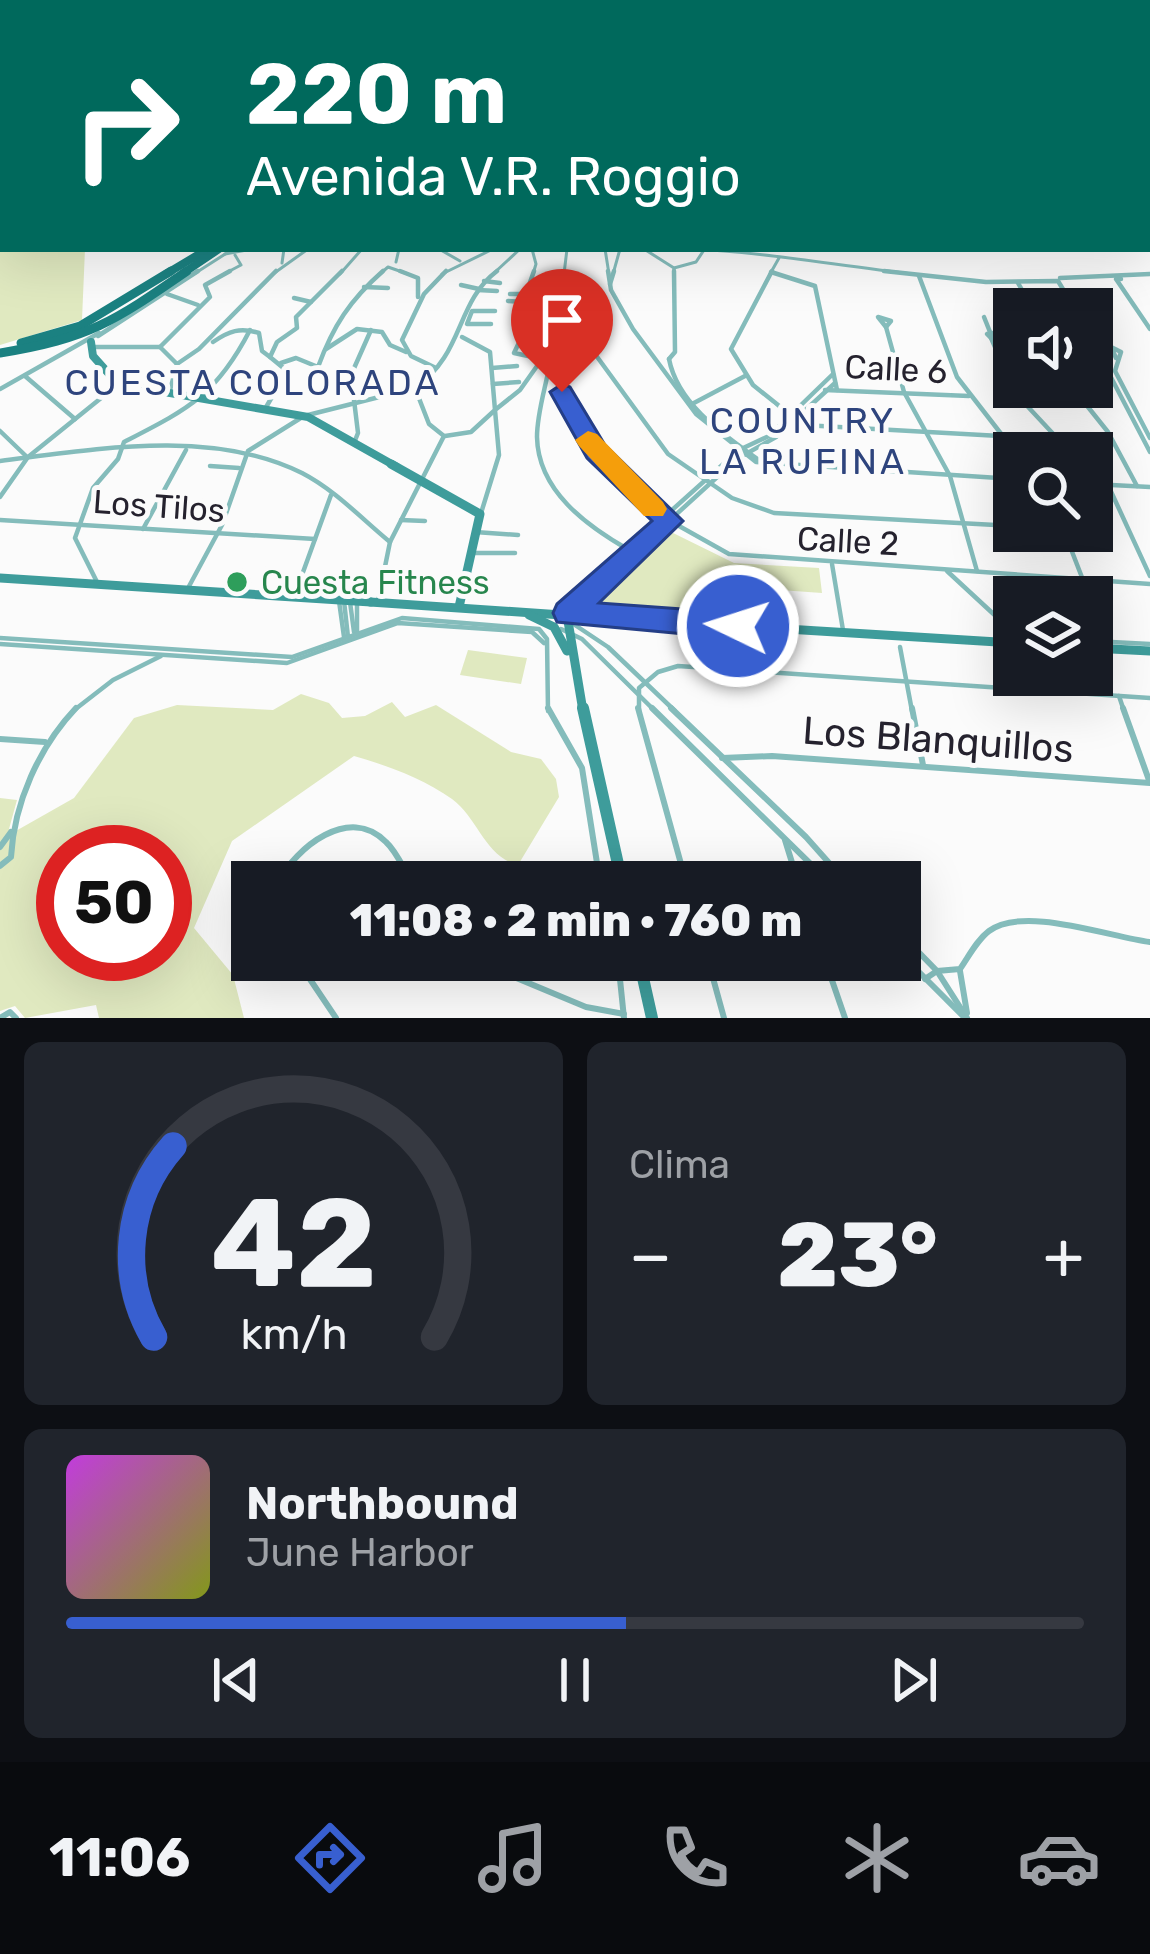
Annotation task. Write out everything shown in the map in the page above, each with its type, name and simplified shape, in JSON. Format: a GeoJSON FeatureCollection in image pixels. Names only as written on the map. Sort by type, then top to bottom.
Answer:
{"type":"FeatureCollection","features":[{"type":"Feature","properties":{"kind":"main road"},"geometry":{"type":"LineString","coordinates":[[0,351],[68,330],[222,252]]}},
{"type":"Feature","properties":{"kind":"main road"},"geometry":{"type":"LineString","coordinates":[[0,351],[74,345],[90,339],[96,330],[161,294],[205,259]]}},
{"type":"Feature","properties":{"kind":"main road"},"geometry":{"type":"LineString","coordinates":[[129,314],[139,303],[131,297]]}},
{"type":"Feature","properties":{"kind":"main road"},"geometry":{"type":"LineString","coordinates":[[74,345],[90,339],[101,313]]}},
{"type":"Feature","properties":{"kind":"main road"},"geometry":{"type":"LineString","coordinates":[[90,339],[118,384],[304,416],[480,514],[459,607]]}},
{"type":"Feature","properties":{"kind":"main road"},"geometry":{"type":"LineString","coordinates":[[0,578],[506,610],[563,620],[584,615],[993,642]]}},
{"type":"Feature","properties":{"kind":"main road"},"geometry":{"type":"LineString","coordinates":[[294,596],[374,602]]}},
{"type":"Feature","properties":{"kind":"main road"},"geometry":{"type":"LineString","coordinates":[[563,620],[617,861]]}},
{"type":"Feature","properties":{"kind":"main road"},"geometry":{"type":"LineString","coordinates":[[1113,645],[1150,648]]}},
{"type":"Feature","properties":{"kind":"main road"},"geometry":{"type":"LineString","coordinates":[[644,981],[652,1018]]}},
{"type":"Feature","properties":{"kind":"street"},"geometry":{"type":"LineString","coordinates":[[160,346],[211,296],[205,285],[239,267],[242,261],[234,252],[222,252]]}},
{"type":"Feature","properties":{"kind":"street"},"geometry":{"type":"LineString","coordinates":[[282,263],[284,252]]}},
{"type":"Feature","properties":{"kind":"street"},"geometry":{"type":"LineString","coordinates":[[206,347],[282,263],[302,252]]}},
{"type":"Feature","properties":{"kind":"street"},"geometry":{"type":"LineString","coordinates":[[270,357],[277,342],[298,326],[296,317],[327,291],[330,280],[359,252]]}},
{"type":"Feature","properties":{"kind":"street"},"geometry":{"type":"LineString","coordinates":[[396,262],[398,252]]}},
{"type":"Feature","properties":{"kind":"street"},"geometry":{"type":"LineString","coordinates":[[444,252],[460,261]]}},
{"type":"Feature","properties":{"kind":"street"},"geometry":{"type":"LineString","coordinates":[[418,297],[460,261],[484,252]]}},
{"type":"Feature","properties":{"kind":"street"},"geometry":{"type":"LineString","coordinates":[[187,590],[218,533],[245,454],[304,416],[415,388],[433,377],[462,337],[484,281],[507,269],[518,252]]}},
{"type":"Feature","properties":{"kind":"street"},"geometry":{"type":"LineString","coordinates":[[533,252],[536,264],[528,288],[539,303]]}},
{"type":"Feature","properties":{"kind":"street","name":"Calle 2"},"geometry":{"type":"LineString","coordinates":[[567,252],[552,372],[572,416],[596,452],[666,519],[736,557],[1013,576]]}},
{"type":"Feature","properties":{"kind":"street"},"geometry":{"type":"LineString","coordinates":[[605,252],[609,286],[630,324],[692,404],[743,451],[771,466],[993,478]]}},
{"type":"Feature","properties":{"kind":"street"},"geometry":{"type":"LineString","coordinates":[[609,286],[619,252]]}},
{"type":"Feature","properties":{"kind":"street"},"geometry":{"type":"LineString","coordinates":[[649,252],[674,268],[690,266],[702,252]]}},
{"type":"Feature","properties":{"kind":"street"},"geometry":{"type":"LineString","coordinates":[[764,252],[779,258],[919,275],[1059,281],[1063,288]]}},
{"type":"Feature","properties":{"kind":"street"},"geometry":{"type":"LineString","coordinates":[[774,252],[789,259],[987,279],[1150,275]]}},
{"type":"Feature","properties":{"kind":"street"},"geometry":{"type":"LineString","coordinates":[[779,258],[731,345],[745,376],[791,419],[811,427],[993,436]]}},
{"type":"Feature","properties":{"kind":"street"},"geometry":{"type":"LineString","coordinates":[[90,339],[181,284],[205,259]]}},
{"type":"Feature","properties":{"kind":"street"},"geometry":{"type":"LineString","coordinates":[[281,363],[296,358],[316,368],[334,324],[364,287],[393,266],[418,278],[418,297],[402,338],[406,352]]}},
{"type":"Feature","properties":{"kind":"street"},"geometry":{"type":"LineString","coordinates":[[661,360],[675,352],[674,268]]}},
{"type":"Feature","properties":{"kind":"street"},"geometry":{"type":"LineString","coordinates":[[771,272],[815,286],[836,387],[824,389]]}},
{"type":"Feature","properties":{"kind":"street"},"geometry":{"type":"LineString","coordinates":[[919,275],[945,350],[969,396],[997,432]]}},
{"type":"Feature","properties":{"kind":"street"},"geometry":{"type":"LineString","coordinates":[[1071,282],[1150,275]]}},
{"type":"Feature","properties":{"kind":"street"},"geometry":{"type":"LineString","coordinates":[[1116,279],[1150,329]]}},
{"type":"Feature","properties":{"kind":"street"},"geometry":{"type":"LineString","coordinates":[[484,281],[500,283]]}},
{"type":"Feature","properties":{"kind":"street"},"geometry":{"type":"LineString","coordinates":[[1018,282],[1021,288]]}},
{"type":"Feature","properties":{"kind":"street"},"geometry":{"type":"LineString","coordinates":[[161,294],[181,284]]}},
{"type":"Feature","properties":{"kind":"street"},"geometry":{"type":"LineString","coordinates":[[461,285],[497,291]]}},
{"type":"Feature","properties":{"kind":"street"},"geometry":{"type":"LineString","coordinates":[[364,287],[388,289]]}},
{"type":"Feature","properties":{"kind":"street"},"geometry":{"type":"LineString","coordinates":[[161,294],[198,305]]}},
{"type":"Feature","properties":{"kind":"street"},"geometry":{"type":"LineString","coordinates":[[534,294],[509,297],[539,303]]}},
{"type":"Feature","properties":{"kind":"street"},"geometry":{"type":"LineString","coordinates":[[294,298],[311,302]]}},
{"type":"Feature","properties":{"kind":"street"},"geometry":{"type":"LineString","coordinates":[[415,388],[429,424],[444,436],[474,431],[520,390],[542,359],[515,356],[539,303]]}},
{"type":"Feature","properties":{"kind":"street"},"geometry":{"type":"LineString","coordinates":[[470,310],[495,311]]}},
{"type":"Feature","properties":{"kind":"street"},"geometry":{"type":"LineString","coordinates":[[470,310],[467,324],[491,324]]}},
{"type":"Feature","properties":{"kind":"street"},"geometry":{"type":"LineString","coordinates":[[530,318],[558,316],[621,386],[651,436],[705,483],[738,502],[774,513],[993,525]]}},
{"type":"Feature","properties":{"kind":"street"},"geometry":{"type":"LineString","coordinates":[[984,317],[1016,394],[1051,432]]}},
{"type":"Feature","properties":{"kind":"street"},"geometry":{"type":"LineString","coordinates":[[526,326],[548,327]]}},
{"type":"Feature","properties":{"kind":"street"},"geometry":{"type":"LineString","coordinates":[[886,327],[905,395],[950,476],[978,574]]}},
{"type":"Feature","properties":{"kind":"street"},"geometry":{"type":"LineString","coordinates":[[170,394],[177,364],[231,329],[250,330],[259,333],[262,351],[281,363],[286,373],[265,409]]}},
{"type":"Feature","properties":{"kind":"street"},"geometry":{"type":"LineString","coordinates":[[326,349],[357,329],[371,330],[382,332],[390,345],[436,368]]}},
{"type":"Feature","properties":{"kind":"street"},"geometry":{"type":"LineString","coordinates":[[120,447],[208,400],[232,370],[250,330]]}},
{"type":"Feature","properties":{"kind":"street"},"geometry":{"type":"LineString","coordinates":[[354,443],[358,433],[352,369],[371,330]]}},
{"type":"Feature","properties":{"kind":"street"},"geometry":{"type":"LineString","coordinates":[[523,334],[550,336]]}},
{"type":"Feature","properties":{"kind":"street"},"geometry":{"type":"LineString","coordinates":[[462,337],[489,351],[492,368],[499,455],[480,514]]}},
{"type":"Feature","properties":{"kind":"street"},"geometry":{"type":"LineString","coordinates":[[90,339],[160,346],[177,364]]}},
{"type":"Feature","properties":{"kind":"street"},"geometry":{"type":"LineString","coordinates":[[0,388],[74,345]]}},
{"type":"Feature","properties":{"kind":"street"},"geometry":{"type":"LineString","coordinates":[[654,353],[675,352]]}},
{"type":"Feature","properties":{"kind":"street"},"geometry":{"type":"LineString","coordinates":[[1116,358],[1115,371],[1149,434]]}},
{"type":"Feature","properties":{"kind":"street"},"geometry":{"type":"LineString","coordinates":[[669,359],[671,374],[692,404]]}},
{"type":"Feature","properties":{"kind":"street"},"geometry":{"type":"LineString","coordinates":[[492,368],[517,366]]}},
{"type":"Feature","properties":{"kind":"street"},"geometry":{"type":"LineString","coordinates":[[552,372],[538,438],[542,459],[575,514],[631,551]]}},
{"type":"Feature","properties":{"kind":"street"},"geometry":{"type":"LineString","coordinates":[[563,620],[705,483],[743,451],[773,439],[833,374]]}},
{"type":"Feature","properties":{"kind":"street"},"geometry":{"type":"LineString","coordinates":[[25,376],[75,419]]}},
{"type":"Feature","properties":{"kind":"street"},"geometry":{"type":"LineString","coordinates":[[692,404],[745,376]]}},
{"type":"Feature","properties":{"kind":"street"},"geometry":{"type":"LineString","coordinates":[[1113,381],[1150,452]]}},
{"type":"Feature","properties":{"kind":"street"},"geometry":{"type":"LineString","coordinates":[[493,385],[519,382]]}},
{"type":"Feature","properties":{"kind":"street"},"geometry":{"type":"LineString","coordinates":[[0,497],[28,458],[118,384]]}},
{"type":"Feature","properties":{"kind":"street","name":"Calle 6"},"geometry":{"type":"LineString","coordinates":[[836,387],[969,396]]}},
{"type":"Feature","properties":{"kind":"street"},"geometry":{"type":"LineString","coordinates":[[1089,408],[1108,432],[1137,486]]}},
{"type":"Feature","properties":{"kind":"street"},"geometry":{"type":"LineString","coordinates":[[0,431],[28,458]]}},
{"type":"Feature","properties":{"kind":"street"},"geometry":{"type":"LineString","coordinates":[[374,602],[390,542],[444,436]]}},
{"type":"Feature","properties":{"kind":"street"},"geometry":{"type":"LineString","coordinates":[[98,584],[75,542],[93,488],[118,459],[120,447]]}},
{"type":"Feature","properties":{"kind":"street"},"geometry":{"type":"LineString","coordinates":[[0,461],[120,447],[245,454],[295,470],[390,542]]}},
{"type":"Feature","properties":{"kind":"street"},"geometry":{"type":"LineString","coordinates":[[143,529],[186,450]]}},
{"type":"Feature","properties":{"kind":"street"},"geometry":{"type":"LineString","coordinates":[[210,466],[239,468]]}},
{"type":"Feature","properties":{"kind":"street"},"geometry":{"type":"LineString","coordinates":[[1113,485],[1150,487]]}},
{"type":"Feature","properties":{"kind":"street"},"geometry":{"type":"LineString","coordinates":[[294,596],[332,494]]}},
{"type":"Feature","properties":{"kind":"street"},"geometry":{"type":"LineString","coordinates":[[1113,496],[1150,580]]}},
{"type":"Feature","properties":{"kind":"street","name":"Los Tilos"},"geometry":{"type":"LineString","coordinates":[[0,520],[315,539]]}},
{"type":"Feature","properties":{"kind":"street"},"geometry":{"type":"LineString","coordinates":[[401,520],[424,521]]}},
{"type":"Feature","properties":{"kind":"street"},"geometry":{"type":"LineString","coordinates":[[476,532],[518,535]]}},
{"type":"Feature","properties":{"kind":"street"},"geometry":{"type":"LineString","coordinates":[[471,553],[514,553]]}},
{"type":"Feature","properties":{"kind":"street"},"geometry":{"type":"LineString","coordinates":[[832,564],[844,632]]}},
{"type":"Feature","properties":{"kind":"street"},"geometry":{"type":"LineString","coordinates":[[947,572],[993,614]]}},
{"type":"Feature","properties":{"kind":"street","name":"Calle 2"},"geometry":{"type":"LineString","coordinates":[[1113,580],[1150,580]]}},
{"type":"Feature","properties":{"kind":"street"},"geometry":{"type":"LineString","coordinates":[[347,601],[353,634]]}},
{"type":"Feature","properties":{"kind":"street"},"geometry":{"type":"LineString","coordinates":[[347,601],[353,634]]}},
{"type":"Feature","properties":{"kind":"street"},"geometry":{"type":"LineString","coordinates":[[563,620],[722,758],[827,861]]}},
{"type":"Feature","properties":{"kind":"street"},"geometry":{"type":"LineString","coordinates":[[563,620],[608,646],[702,759],[807,861]]}},
{"type":"Feature","properties":{"kind":"street"},"geometry":{"type":"LineString","coordinates":[[0,641],[295,657],[353,634],[398,623],[442,622],[532,632],[547,647],[548,712],[582,768],[594,861]]}},
{"type":"Feature","properties":{"kind":"street"},"geometry":{"type":"LineString","coordinates":[[117,649],[286,663],[353,634]]}},
{"type":"Feature","properties":{"kind":"street"},"geometry":{"type":"LineString","coordinates":[[900,647],[924,767]]}},
{"type":"Feature","properties":{"kind":"street"},"geometry":{"type":"LineString","coordinates":[[0,848],[14,827],[45,742],[92,692],[133,667],[177,649]]}},
{"type":"Feature","properties":{"kind":"street"},"geometry":{"type":"LineString","coordinates":[[133,667],[137,652]]}},
{"type":"Feature","properties":{"kind":"street"},"geometry":{"type":"LineString","coordinates":[[640,690],[662,670],[678,666],[1150,698]]}},
{"type":"Feature","properties":{"kind":"street"},"geometry":{"type":"LineString","coordinates":[[640,690],[681,861]]}},
{"type":"Feature","properties":{"kind":"street"},"geometry":{"type":"LineString","coordinates":[[1119,694],[1150,783]]}},
{"type":"Feature","properties":{"kind":"street"},"geometry":{"type":"LineString","coordinates":[[0,740],[45,742]]}},
{"type":"Feature","properties":{"kind":"street"},"geometry":{"type":"LineString","coordinates":[[702,759],[713,750]]}},
{"type":"Feature","properties":{"kind":"street","name":"Los Blanquillos"},"geometry":{"type":"LineString","coordinates":[[722,758],[772,756],[1150,783]]}},
{"type":"Feature","properties":{"kind":"street"},"geometry":{"type":"LineString","coordinates":[[776,830],[784,819]]}},
{"type":"Feature","properties":{"kind":"street"},"geometry":{"type":"LineString","coordinates":[[0,866],[11,856],[14,827]]}},
{"type":"Feature","properties":{"kind":"street"},"geometry":{"type":"LineString","coordinates":[[290,861],[309,842],[347,830],[385,840],[398,861]]}},
{"type":"Feature","properties":{"kind":"street"},"geometry":{"type":"LineString","coordinates":[[785,840],[789,861]]}},
{"type":"Feature","properties":{"kind":"street"},"geometry":{"type":"LineString","coordinates":[[967,1018],[960,969],[983,937],[1007,923],[1150,942]]}},
{"type":"Feature","properties":{"kind":"street"},"geometry":{"type":"LineString","coordinates":[[921,955],[967,1018]]}},
{"type":"Feature","properties":{"kind":"street"},"geometry":{"type":"LineString","coordinates":[[926,979],[937,971],[960,969]]}},
{"type":"Feature","properties":{"kind":"street"},"geometry":{"type":"LineString","coordinates":[[921,974],[967,1018]]}},
{"type":"Feature","properties":{"kind":"street"},"geometry":{"type":"LineString","coordinates":[[311,981],[335,1018]]}},
{"type":"Feature","properties":{"kind":"street"},"geometry":{"type":"LineString","coordinates":[[523,981],[586,1007],[624,1016],[620,981]]}},
{"type":"Feature","properties":{"kind":"street"},"geometry":{"type":"LineString","coordinates":[[714,981],[724,1018]]}},
{"type":"Feature","properties":{"kind":"street"},"geometry":{"type":"LineString","coordinates":[[832,981],[845,1018]]}},
{"type":"Feature","properties":{"kind":"street"},"geometry":{"type":"LineString","coordinates":[[0,1018],[10,1012],[16,1018]]}},
{"type":"Feature","properties":{"kind":"green space"},"geometry":{"type":"Polygon","coordinates":[[[0,252],[85,252],[82,320],[0,345],[0,252]]]}},
{"type":"Feature","properties":{"kind":"green space"},"geometry":{"type":"Polygon","coordinates":[[[665,529],[734,563],[819,568],[822,593],[694,584],[695,615],[584,608],[665,529]]]}},
{"type":"Feature","properties":{"kind":"green space"},"geometry":{"type":"Polygon","coordinates":[[[468,650],[527,658],[521,684],[460,675],[468,650]]]}},
{"type":"Feature","properties":{"kind":"green space"},"geometry":{"type":"Polygon","coordinates":[[[301,694],[329,703],[342,718],[365,716],[392,702],[405,717],[436,705],[511,752],[541,759],[556,779],[559,797],[520,861],[507,861],[452,799],[404,773],[354,756],[232,841],[194,928],[231,973],[244,1018],[99,1018],[96,1005],[25,1018],[15,1006],[0,1011],[0,798],[17,800],[9,829],[14,832],[74,798],[134,718],[177,705],[273,710],[301,694]]]}},
{"type":"Feature","properties":{"kind":"slow traffic"},"geometry":{"type":"LineString","coordinates":[[588,440],[627,486],[654,509]]}},
{"type":"Feature","properties":{"kind":"place","name":"Cuesta Fitness"},"geometry":{"type":"Point","coordinates":[237,582]}},
{"type":"Feature","properties":{"kind":"district","name":"CUESTA COLORADA"},"geometry":{"type":"Point","coordinates":[253,382]}},
{"type":"Feature","properties":{"kind":"district","name":"COUNTRY LA RUFINA"},"geometry":{"type":"Point","coordinates":[803,440]}},
{"type":"Feature","properties":{"kind":"route"},"geometry":{"type":"LineString","coordinates":[[562,392],[596,452],[670,521],[568,613],[738,626]]}}]}
